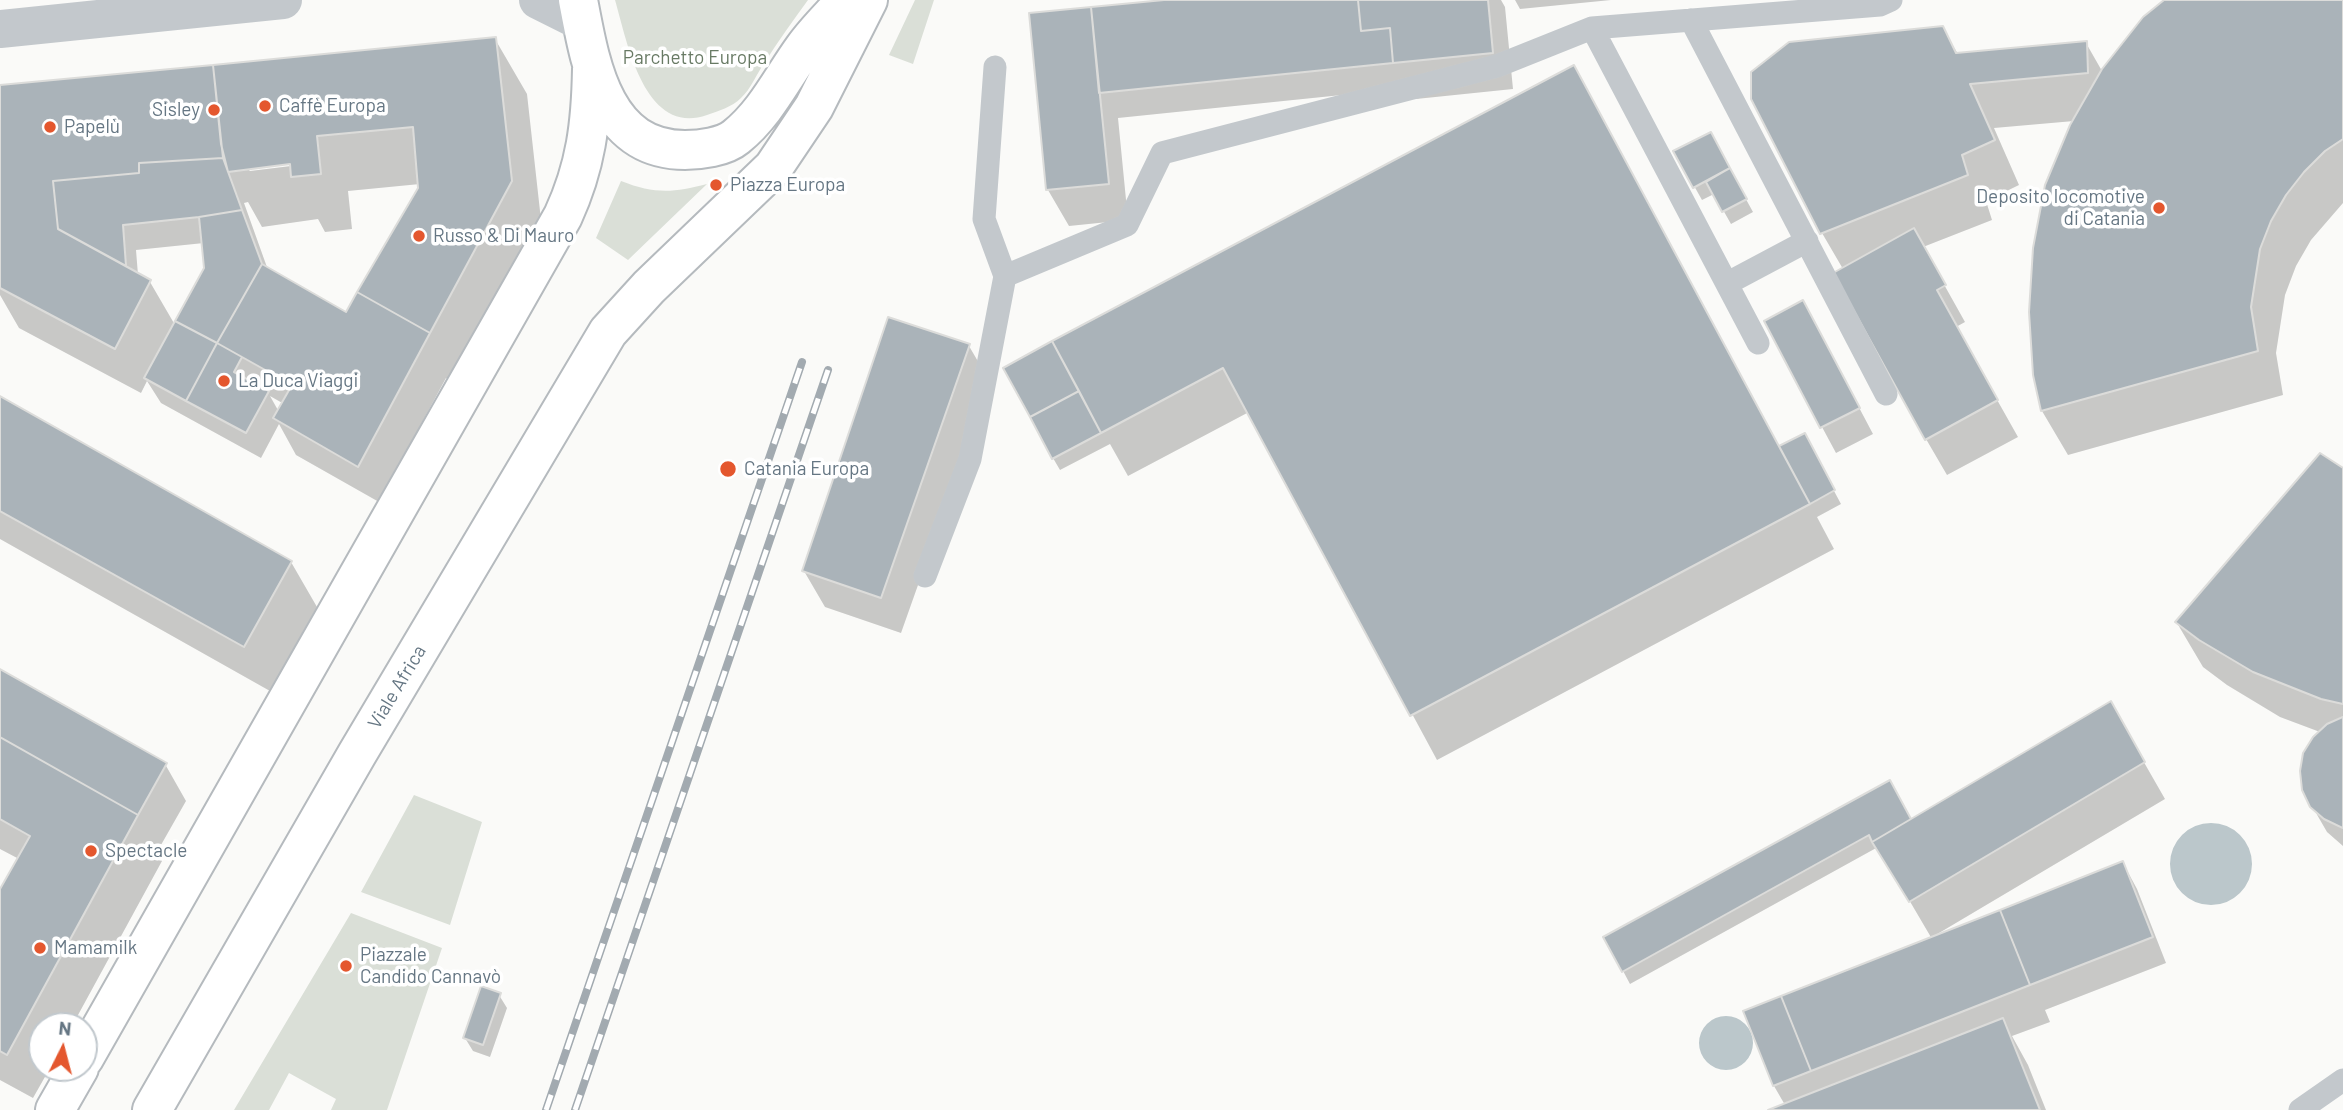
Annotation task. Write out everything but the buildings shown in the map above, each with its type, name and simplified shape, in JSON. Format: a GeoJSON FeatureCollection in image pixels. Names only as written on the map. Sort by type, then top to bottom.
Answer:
{"type":"FeatureCollection","features":[{"type":"Feature","properties":{"kind":"main road"},"geometry":{"type":"LineString","coordinates":[[580,11],[592,69],[609,109],[635,135],[668,150],[700,150],[734,140],[760,114],[805,47],[846,0]]}},
{"type":"Feature","properties":{"kind":"main road","name":"Viale Africa"},"geometry":{"type":"LineString","coordinates":[[152,1110],[357,754],[608,332],[661,276],[773,168],[814,107],[868,0]]}},
{"type":"Feature","properties":{"kind":"main road"},"geometry":{"type":"LineString","coordinates":[[98,1033],[563,216],[585,155],[591,114],[592,69]]}},
{"type":"Feature","properties":{"kind":"main road"},"geometry":{"type":"LineString","coordinates":[[55,1110],[71,1082]]}},
{"type":"Feature","properties":{"kind":"street"},"geometry":{"type":"LineString","coordinates":[[0,29],[283,0]]}},
{"type":"Feature","properties":{"kind":"street"},"geometry":{"type":"LineString","coordinates":[[538,0],[580,11]]}},
{"type":"Feature","properties":{"kind":"lane"},"geometry":{"type":"LineString","coordinates":[[1005,276],[1127,225],[1163,153],[1497,66],[1592,28],[1692,20],[1829,4],[1880,5],[1892,0]]}},
{"type":"Feature","properties":{"kind":"lane"},"geometry":{"type":"LineString","coordinates":[[1692,20],[1886,394]]}},
{"type":"Feature","properties":{"kind":"lane"},"geometry":{"type":"LineString","coordinates":[[1592,28],[1759,343]]}},
{"type":"Feature","properties":{"kind":"lane"},"geometry":{"type":"LineString","coordinates":[[925,576],[970,459],[1005,276],[985,219],[995,66]]}},
{"type":"Feature","properties":{"kind":"lane"},"geometry":{"type":"LineString","coordinates":[[1728,283],[1807,241]]}},
{"type":"Feature","properties":{"kind":"lane"},"geometry":{"type":"LineString","coordinates":[[2300,1110],[2343,1080]]}},
{"type":"Feature","properties":{"kind":"green space","name":"Parchetto Europa"},"geometry":{"type":"Polygon","coordinates":[[[615,0],[808,0],[741,98],[716,112],[685,118],[668,112],[653,99],[642,81],[615,0]]]}},
{"type":"Feature","properties":{"kind":"green space"},"geometry":{"type":"Polygon","coordinates":[[[915,0],[934,0],[913,64],[889,55],[915,0]]]}},
{"type":"Feature","properties":{"kind":"green space"},"geometry":{"type":"Polygon","coordinates":[[[621,181],[664,191],[707,184],[628,260],[596,238],[621,181]]]}},
{"type":"Feature","properties":{"kind":"green space"},"geometry":{"type":"Polygon","coordinates":[[[414,795],[482,822],[450,925],[361,892],[414,795]]]}},
{"type":"Feature","properties":{"kind":"green space"},"geometry":{"type":"Polygon","coordinates":[[[351,913],[442,948],[387,1110],[331,1110],[336,1099],[289,1073],[269,1110],[234,1110],[351,913]]]}},
{"type":"Feature","properties":{"kind":"shaded area"},"geometry":{"type":"Polygon","coordinates":[[[2211,823],[2227,826],[2240,835],[2249,848],[2252,864],[2249,880],[2240,893],[2227,902],[2211,905],[2195,902],[2182,893],[2173,880],[2170,864],[2173,848],[2182,835],[2195,826],[2211,823]]]}},
{"type":"Feature","properties":{"kind":"shaded area"},"geometry":{"type":"Polygon","coordinates":[[[1726,1016],[1745,1024],[1753,1043],[1745,1062],[1726,1070],[1707,1062],[1699,1043],[1707,1024],[1726,1016]]]}},
{"type":"Feature","properties":{"kind":"railway"},"geometry":{"type":"LineString","coordinates":[[546,1110],[802,362]]}},
{"type":"Feature","properties":{"kind":"railway"},"geometry":{"type":"LineString","coordinates":[[575,1110],[828,370]]}},
{"type":"Feature","properties":{"kind":"place","name":"Caffè Europa"},"geometry":{"type":"Point","coordinates":[265,106]}},
{"type":"Feature","properties":{"kind":"place","name":"Sisley"},"geometry":{"type":"Point","coordinates":[214,110]}},
{"type":"Feature","properties":{"kind":"place","name":"Papelù"},"geometry":{"type":"Point","coordinates":[50,127]}},
{"type":"Feature","properties":{"kind":"place","name":"Piazza Europa"},"geometry":{"type":"Point","coordinates":[716,185]}},
{"type":"Feature","properties":{"kind":"place","name":"Deposito locomotive di Catania"},"geometry":{"type":"Point","coordinates":[2159,208]}},
{"type":"Feature","properties":{"kind":"place","name":"Russo & Di Mauro"},"geometry":{"type":"Point","coordinates":[419,236]}},
{"type":"Feature","properties":{"kind":"place","name":"La Duca Viaggi"},"geometry":{"type":"Point","coordinates":[224,381]}},
{"type":"Feature","properties":{"kind":"place","name":"Catania Europa"},"geometry":{"type":"Point","coordinates":[728,469]}},
{"type":"Feature","properties":{"kind":"place","name":"Spectacle"},"geometry":{"type":"Point","coordinates":[91,851]}},
{"type":"Feature","properties":{"kind":"place","name":"Mamamilk"},"geometry":{"type":"Point","coordinates":[40,948]}},
{"type":"Feature","properties":{"kind":"place","name":"Piazzale Candido Cannavò"},"geometry":{"type":"Point","coordinates":[346,966]}}]}
